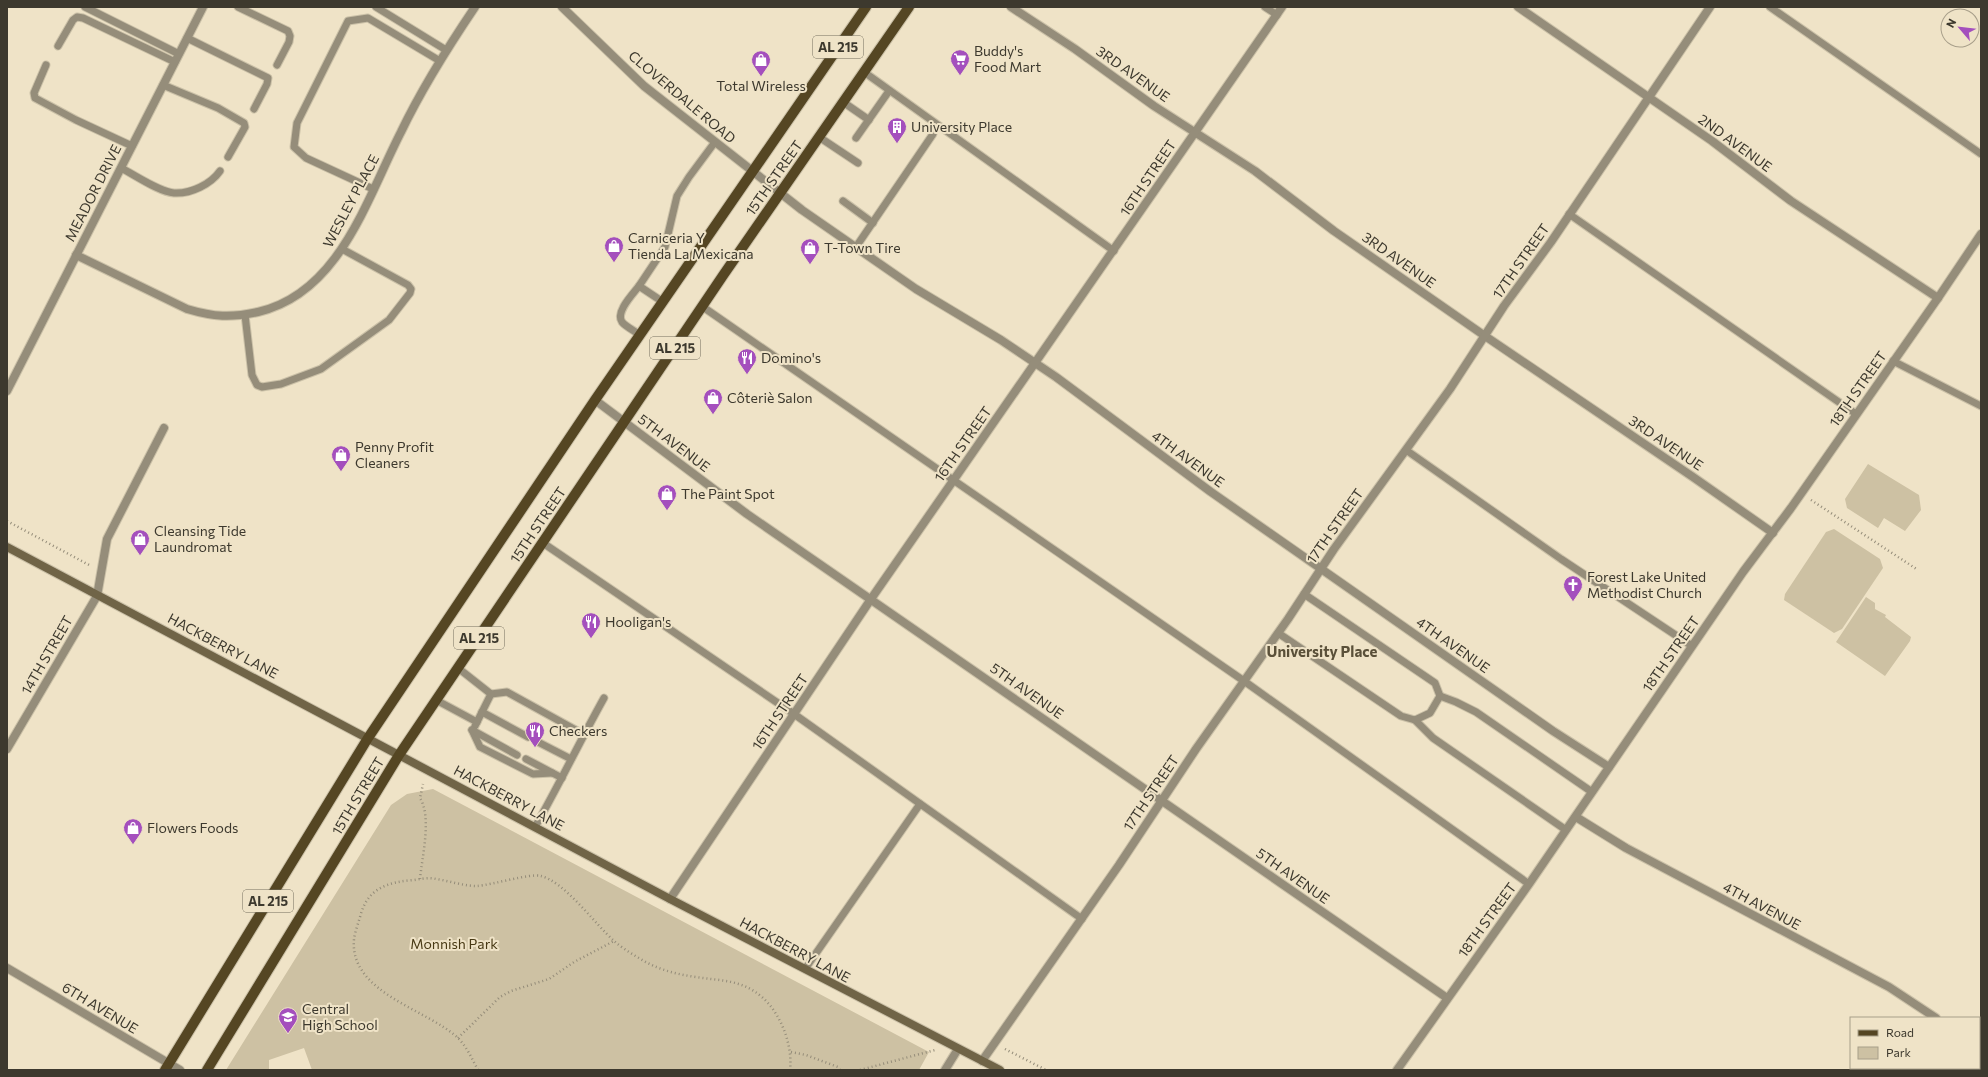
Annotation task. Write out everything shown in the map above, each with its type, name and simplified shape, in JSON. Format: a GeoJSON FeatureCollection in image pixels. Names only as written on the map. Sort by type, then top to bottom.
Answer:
{"type":"FeatureCollection","features":[{"type":"Feature","properties":{"kind":"main road","name":"15TH STREET"},"geometry":{"type":"LineString","coordinates":[[167,1067],[368,738],[595,400],[866,7]]}},
{"type":"Feature","properties":{"kind":"main road","name":"15TH STREET"},"geometry":{"type":"LineString","coordinates":[[207,1070],[399,755],[780,193],[909,7]]}},
{"type":"Feature","properties":{"kind":"main road","name":"HACKBERRY LANE"},"geometry":{"type":"LineString","coordinates":[[7,547],[670,899],[954,1048],[982,1060],[1000,1070]]}},
{"type":"Feature","properties":{"kind":"street","name":"MEADOR DRIVE"},"geometry":{"type":"LineString","coordinates":[[7,391],[203,7]]}},
{"type":"Feature","properties":{"kind":"street","name":"WESLEY PLACE"},"geometry":{"type":"LineString","coordinates":[[76,255],[187,309],[206,315],[226,317],[245,315],[282,305],[297,296],[327,270],[342,249],[402,130],[446,50],[475,7]]}},
{"type":"Feature","properties":{"kind":"street","name":"CLOVERDALE ROAD"},"geometry":{"type":"LineString","coordinates":[[562,7],[644,86],[752,172]]}},
{"type":"Feature","properties":{"kind":"street","name":"3RD AVENUE"},"geometry":{"type":"LineString","coordinates":[[1011,7],[1075,49],[1154,106],[1255,171],[1334,231],[1773,533]]}},
{"type":"Feature","properties":{"kind":"street","name":"16TH STREET"},"geometry":{"type":"LineString","coordinates":[[670,899],[871,599],[1035,365],[1282,7]]}},
{"type":"Feature","properties":{"kind":"street","name":"2ND AVENUE"},"geometry":{"type":"LineString","coordinates":[[1518,7],[1712,141],[1791,201],[1938,298]]}},
{"type":"Feature","properties":{"kind":"street","name":"17TH STREET"},"geometry":{"type":"LineString","coordinates":[[982,1060],[1082,919],[1162,799],[1485,336],[1710,7]]}},
{"type":"Feature","properties":{"kind":"street","name":"4TH AVENUE"},"geometry":{"type":"LineString","coordinates":[[752,172],[856,248],[916,289],[1001,340],[1035,365],[1056,377],[1205,487],[1321,569],[1553,731],[1609,767]]}},
{"type":"Feature","properties":{"kind":"street","name":"18TH STREET"},"geometry":{"type":"LineString","coordinates":[[1397,1070],[1576,817],[1630,735],[1743,572],[1773,533],[1938,298],[1981,234]]}},
{"type":"Feature","properties":{"kind":"street","name":"5TH AVENUE"},"geometry":{"type":"LineString","coordinates":[[595,400],[747,514],[1162,799],[1274,880],[1447,998]]}},
{"type":"Feature","properties":{"kind":"street","name":"14TH STREET"},"geometry":{"type":"LineString","coordinates":[[7,749],[97,596],[107,539],[164,428]]}},
{"type":"Feature","properties":{"kind":"street","name":"4TH AVENUE"},"geometry":{"type":"LineString","coordinates":[[1576,817],[1626,848],[1889,987],[1934,1017]]}},
{"type":"Feature","properties":{"kind":"street","name":"6TH AVENUE"},"geometry":{"type":"LineString","coordinates":[[7,968],[167,1067],[180,1070]]}},
{"type":"Feature","properties":{"kind":"street"},"geometry":{"type":"LineString","coordinates":[[945,1070],[954,1048]]}},
{"type":"Feature","properties":{"kind":"lane"},"geometry":{"type":"LineString","coordinates":[[85,7],[179,54]]}},
{"type":"Feature","properties":{"kind":"lane"},"geometry":{"type":"LineString","coordinates":[[238,7],[288,32],[290,36],[289,42],[277,65]]}},
{"type":"Feature","properties":{"kind":"lane"},"geometry":{"type":"LineString","coordinates":[[376,7],[446,50]]}},
{"type":"Feature","properties":{"kind":"lane"},"geometry":{"type":"LineString","coordinates":[[1265,7],[1276,15]]}},
{"type":"Feature","properties":{"kind":"lane"},"geometry":{"type":"LineString","coordinates":[[1770,7],[1981,154]]}},
{"type":"Feature","properties":{"kind":"lane"},"geometry":{"type":"LineString","coordinates":[[58,46],[73,20],[77,17],[84,18],[175,62]]}},
{"type":"Feature","properties":{"kind":"lane"},"geometry":{"type":"LineString","coordinates":[[373,189],[306,158],[294,147],[297,123],[348,21],[368,18],[440,61]]}},
{"type":"Feature","properties":{"kind":"lane"},"geometry":{"type":"LineString","coordinates":[[187,38],[268,78],[267,84],[254,109]]}},
{"type":"Feature","properties":{"kind":"lane"},"geometry":{"type":"LineString","coordinates":[[46,65],[34,93],[35,98],[76,120],[132,146]]}},
{"type":"Feature","properties":{"kind":"lane"},"geometry":{"type":"LineString","coordinates":[[864,72],[1114,251]]}},
{"type":"Feature","properties":{"kind":"lane"},"geometry":{"type":"LineString","coordinates":[[163,85],[218,108],[244,122],[245,127],[228,157]]}},
{"type":"Feature","properties":{"kind":"lane"},"geometry":{"type":"LineString","coordinates":[[856,138],[889,91]]}},
{"type":"Feature","properties":{"kind":"lane"},"geometry":{"type":"LineString","coordinates":[[843,102],[869,120]]}},
{"type":"Feature","properties":{"kind":"lane"},"geometry":{"type":"LineString","coordinates":[[856,248],[933,134]]}},
{"type":"Feature","properties":{"kind":"lane"},"geometry":{"type":"LineString","coordinates":[[819,137],[858,162]]}},
{"type":"Feature","properties":{"kind":"lane"},"geometry":{"type":"LineString","coordinates":[[640,335],[622,323],[620,318],[621,312],[665,247],[674,216],[677,196],[688,177],[715,142]]}},
{"type":"Feature","properties":{"kind":"lane"},"geometry":{"type":"LineString","coordinates":[[121,168],[160,188],[174,193],[201,188],[214,179],[220,171]]}},
{"type":"Feature","properties":{"kind":"lane"},"geometry":{"type":"LineString","coordinates":[[843,202],[873,223]]}},
{"type":"Feature","properties":{"kind":"lane"},"geometry":{"type":"LineString","coordinates":[[1569,214],[1856,414]]}},
{"type":"Feature","properties":{"kind":"lane"},"geometry":{"type":"LineString","coordinates":[[245,315],[252,375],[257,385],[262,387],[281,384],[321,369],[389,320],[410,293],[408,285],[342,249]]}},
{"type":"Feature","properties":{"kind":"lane"},"geometry":{"type":"LineString","coordinates":[[639,286],[663,302]]}},
{"type":"Feature","properties":{"kind":"lane"},"geometry":{"type":"LineString","coordinates":[[703,307],[1244,681],[1529,884]]}},
{"type":"Feature","properties":{"kind":"lane"},"geometry":{"type":"LineString","coordinates":[[1893,361],[1981,406]]}},
{"type":"Feature","properties":{"kind":"lane"},"geometry":{"type":"LineString","coordinates":[[1406,450],[1561,559],[1692,646]]}},
{"type":"Feature","properties":{"kind":"lane"},"geometry":{"type":"LineString","coordinates":[[543,543],[794,714],[1082,919]]}},
{"type":"Feature","properties":{"kind":"lane"},"geometry":{"type":"LineString","coordinates":[[1304,594],[1435,682],[1440,696],[1476,712],[1592,792]]}},
{"type":"Feature","properties":{"kind":"lane"},"geometry":{"type":"LineString","coordinates":[[1278,633],[1401,716],[1415,720],[1433,738],[1566,830]]}},
{"type":"Feature","properties":{"kind":"lane"},"geometry":{"type":"LineString","coordinates":[[458,668],[491,694],[507,692],[583,734]]}},
{"type":"Feature","properties":{"kind":"lane"},"geometry":{"type":"LineString","coordinates":[[472,730],[491,694]]}},
{"type":"Feature","properties":{"kind":"lane"},"geometry":{"type":"LineString","coordinates":[[1415,720],[1430,713],[1440,696]]}},
{"type":"Feature","properties":{"kind":"lane"},"geometry":{"type":"LineString","coordinates":[[535,827],[562,778],[583,734],[604,698]]}},
{"type":"Feature","properties":{"kind":"lane"},"geometry":{"type":"LineString","coordinates":[[436,700],[477,722]]}},
{"type":"Feature","properties":{"kind":"lane"},"geometry":{"type":"LineString","coordinates":[[482,712],[528,737]]}},
{"type":"Feature","properties":{"kind":"lane"},"geometry":{"type":"LineString","coordinates":[[472,730],[517,755]]}},
{"type":"Feature","properties":{"kind":"lane"},"geometry":{"type":"LineString","coordinates":[[472,730],[480,747],[533,774],[552,773]]}},
{"type":"Feature","properties":{"kind":"lane"},"geometry":{"type":"LineString","coordinates":[[536,741],[571,759]]}},
{"type":"Feature","properties":{"kind":"lane"},"geometry":{"type":"LineString","coordinates":[[526,760],[562,778]]}},
{"type":"Feature","properties":{"kind":"lane"},"geometry":{"type":"LineString","coordinates":[[805,969],[920,804]]}},
{"type":"Feature","properties":{"kind":"path"},"geometry":{"type":"LineString","coordinates":[[1811,500],[1918,570]]}},
{"type":"Feature","properties":{"kind":"path"},"geometry":{"type":"LineString","coordinates":[[7,521],[102,571]]}},
{"type":"Feature","properties":{"kind":"path"},"geometry":{"type":"LineString","coordinates":[[420,879],[426,820],[423,803],[420,798],[422,784]]}},
{"type":"Feature","properties":{"kind":"path"},"geometry":{"type":"LineString","coordinates":[[478,1070],[468,1051],[458,1038],[373,984],[358,963],[354,940],[361,913],[371,894],[389,883],[435,878],[456,884],[478,886],[540,876],[557,885],[614,941],[640,959],[667,972],[697,978],[722,979],[744,986],[763,998],[776,1016],[791,1052],[790,1070]]}},
{"type":"Feature","properties":{"kind":"path"},"geometry":{"type":"LineString","coordinates":[[458,1038],[500,997],[511,990],[549,979],[574,962],[614,941]]}},
{"type":"Feature","properties":{"kind":"path"},"geometry":{"type":"LineString","coordinates":[[993,1044],[1046,1070]]}},
{"type":"Feature","properties":{"kind":"path"},"geometry":{"type":"LineString","coordinates":[[860,1070],[954,1048]]}},
{"type":"Feature","properties":{"kind":"path"},"geometry":{"type":"LineString","coordinates":[[791,1052],[814,1058],[838,1067],[840,1070]]}},
{"type":"Feature","properties":{"kind":"green space"},"geometry":{"type":"Polygon","coordinates":[[[1868,464],[1919,495],[1921,510],[1905,531],[1884,518],[1878,528],[1847,508],[1845,499],[1868,464]]]}},
{"type":"Feature","properties":{"kind":"green space"},"geometry":{"type":"Polygon","coordinates":[[[1834,529],[1880,559],[1883,568],[1842,629],[1834,633],[1784,600],[1785,594],[1826,532],[1834,529]]]}},
{"type":"Feature","properties":{"kind":"green space"},"geometry":{"type":"Polygon","coordinates":[[[1866,597],[1875,603],[1875,609],[1886,615],[1885,617],[1911,637],[1910,641],[1885,676],[1836,642],[1866,597]]]}},
{"type":"Feature","properties":{"kind":"green space","name":"Monnish Park"},"geometry":{"type":"Polygon","coordinates":[[[433,789],[929,1052],[919,1070],[312,1070],[304,1048],[269,1060],[269,1070],[226,1070],[391,805],[407,794],[433,789]]]}},
{"type":"Feature","properties":{"kind":"place","name":"Buddy's Food Mart"},"geometry":{"type":"Point","coordinates":[960,76]}},
{"type":"Feature","properties":{"kind":"place","name":"Total Wireless"},"geometry":{"type":"Point","coordinates":[761,77]}},
{"type":"Feature","properties":{"kind":"place","name":"University Place"},"geometry":{"type":"Point","coordinates":[897,144]}},
{"type":"Feature","properties":{"kind":"place","name":"Carniceria Y Tienda La Mexicana"},"geometry":{"type":"Point","coordinates":[614,263]}},
{"type":"Feature","properties":{"kind":"place","name":"T-Town Tire"},"geometry":{"type":"Point","coordinates":[810,265]}},
{"type":"Feature","properties":{"kind":"place","name":"Domino's"},"geometry":{"type":"Point","coordinates":[747,375]}},
{"type":"Feature","properties":{"kind":"place","name":"Côteriè Salon"},"geometry":{"type":"Point","coordinates":[713,415]}},
{"type":"Feature","properties":{"kind":"place","name":"Penny Profit Cleaners"},"geometry":{"type":"Point","coordinates":[341,472]}},
{"type":"Feature","properties":{"kind":"place","name":"The Paint Spot"},"geometry":{"type":"Point","coordinates":[667,511]}},
{"type":"Feature","properties":{"kind":"place","name":"Cleansing Tide Laundromat"},"geometry":{"type":"Point","coordinates":[140,556]}},
{"type":"Feature","properties":{"kind":"place","name":"Forest Lake United Methodist Church"},"geometry":{"type":"Point","coordinates":[1573,602]}},
{"type":"Feature","properties":{"kind":"place","name":"Hooligan's"},"geometry":{"type":"Point","coordinates":[591,639]}},
{"type":"Feature","properties":{"kind":"place","name":"Checkers"},"geometry":{"type":"Point","coordinates":[535,748]}},
{"type":"Feature","properties":{"kind":"place","name":"Flowers Foods"},"geometry":{"type":"Point","coordinates":[133,845]}},
{"type":"Feature","properties":{"kind":"place","name":"Central High School"},"geometry":{"type":"Point","coordinates":[288,1034]}},
{"type":"Feature","properties":{"kind":"district","name":"University Place"},"geometry":{"type":"Point","coordinates":[1322,652]}}]}
